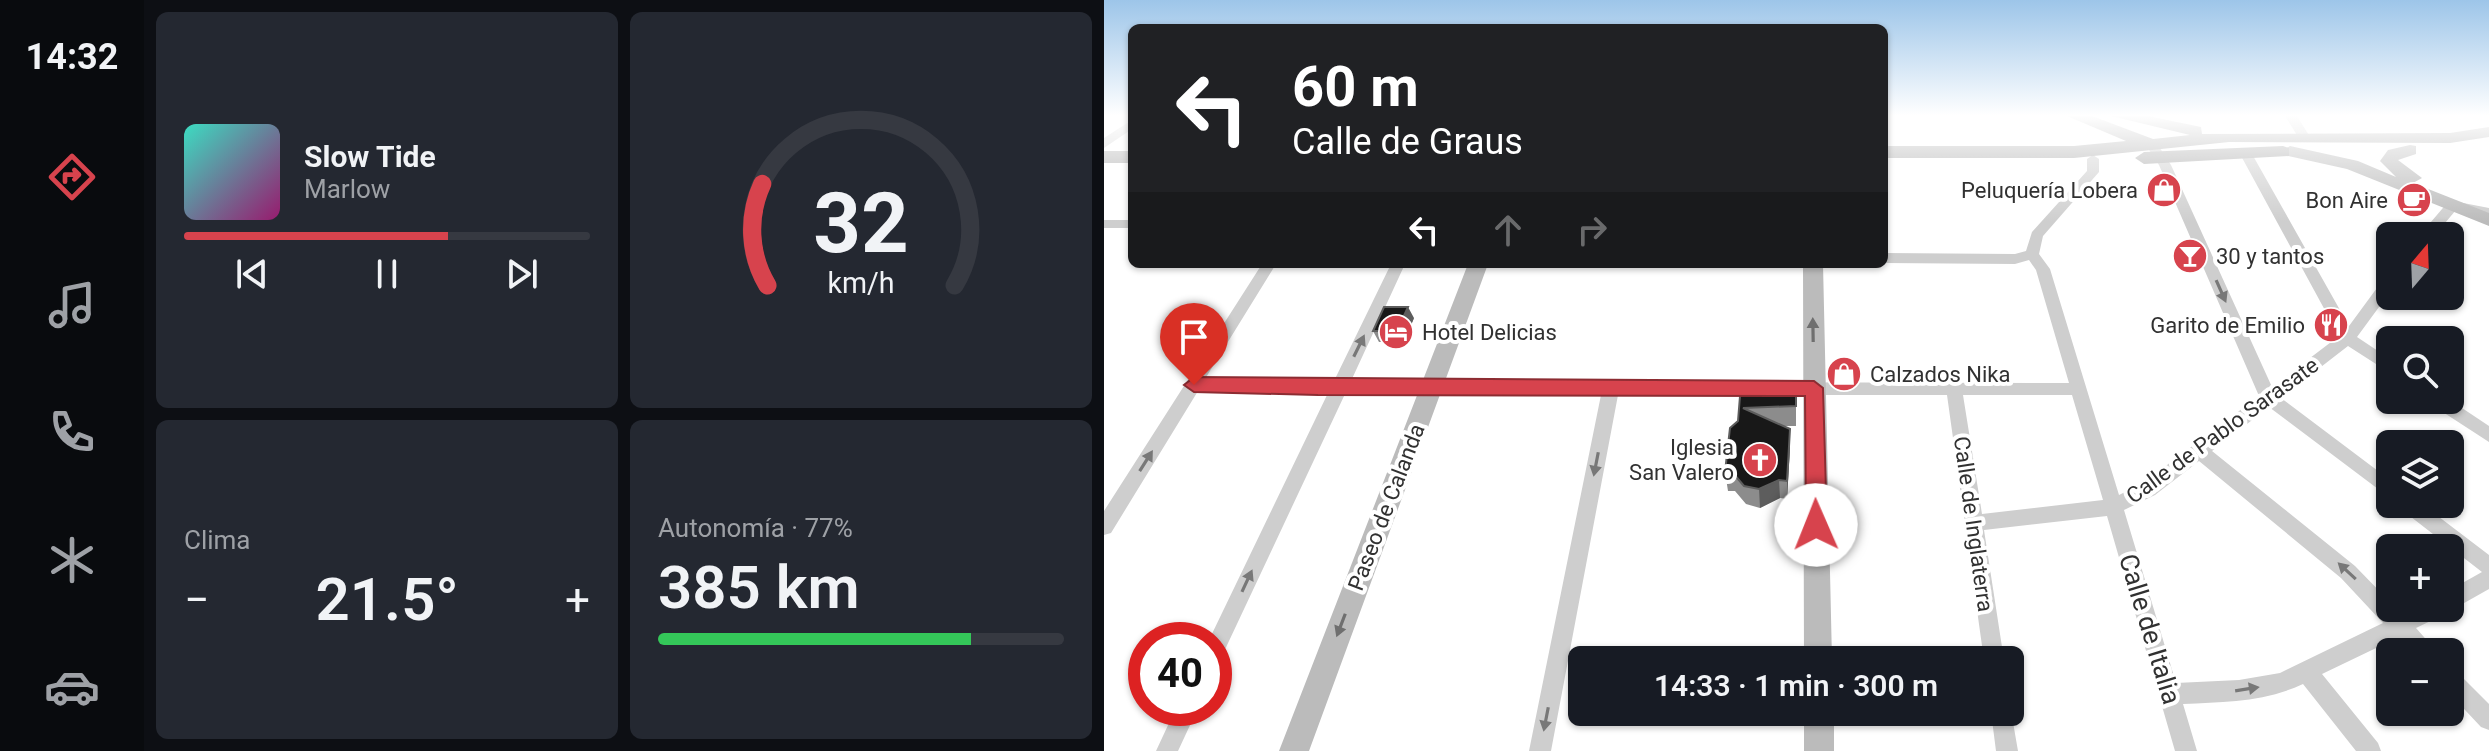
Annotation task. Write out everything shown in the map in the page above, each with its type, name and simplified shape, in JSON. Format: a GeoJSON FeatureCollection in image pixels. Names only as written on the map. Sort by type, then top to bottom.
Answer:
{"type":"FeatureCollection","features":[{"type":"Feature","properties":{"kind":"main road"},"geometry":{"type":"LineString","coordinates":[[1888,160],[2093,159],[2162,151]]}},
{"type":"Feature","properties":{"kind":"main road"},"geometry":{"type":"LineString","coordinates":[[1888,152],[2157,152],[2216,156],[2289,151]]}},
{"type":"Feature","properties":{"kind":"main road"},"geometry":{"type":"LineString","coordinates":[[2290,151],[2352,165],[2489,220]]}},
{"type":"Feature","properties":{"kind":"main road"},"geometry":{"type":"LineString","coordinates":[[2407,151],[2391,156],[2392,166],[2489,210]]}},
{"type":"Feature","properties":{"kind":"main road"},"geometry":{"type":"LineString","coordinates":[[2074,152],[2093,159]]}},
{"type":"Feature","properties":{"kind":"main road"},"geometry":{"type":"LineString","coordinates":[[1104,157],[1128,157]]}},
{"type":"Feature","properties":{"kind":"main road","name":"Paseo de Calanda"},"geometry":{"type":"LineString","coordinates":[[1294,751],[1476,268]]}},
{"type":"Feature","properties":{"kind":"main road"},"geometry":{"type":"LineString","coordinates":[[1813,268],[1818,646]]}},
{"type":"Feature","properties":{"kind":"main road"},"geometry":{"type":"LineString","coordinates":[[1819,726],[1819,751]]}},
{"type":"Feature","properties":{"kind":"street"},"geometry":{"type":"LineString","coordinates":[[2157,152],[2268,397],[2376,479]]}},
{"type":"Feature","properties":{"kind":"street"},"geometry":{"type":"LineString","coordinates":[[2246,154],[2348,338],[2376,357]]}},
{"type":"Feature","properties":{"kind":"street"},"geometry":{"type":"LineString","coordinates":[[1888,258],[2015,259],[2032,254],[2037,235],[2094,170],[2093,159]]}},
{"type":"Feature","properties":{"kind":"street"},"geometry":{"type":"LineString","coordinates":[[2438,222],[2453,205],[2489,210]]}},
{"type":"Feature","properties":{"kind":"street"},"geometry":{"type":"LineString","coordinates":[[1104,224],[1128,224]]}},
{"type":"Feature","properties":{"kind":"street","name":"Calle de Italia"},"geometry":{"type":"LineString","coordinates":[[2032,254],[2043,269],[2186,751]]}},
{"type":"Feature","properties":{"kind":"street"},"geometry":{"type":"LineString","coordinates":[[1104,527],[1267,268]]}},
{"type":"Feature","properties":{"kind":"street"},"geometry":{"type":"LineString","coordinates":[[1228,622],[1396,268]]}},
{"type":"Feature","properties":{"kind":"street","name":"Calle de Pablo Sarasate"},"geometry":{"type":"LineString","coordinates":[[1973,523],[2113,507],[2149,489],[2348,338],[2376,300]]}},
{"type":"Feature","properties":{"kind":"street"},"geometry":{"type":"LineString","coordinates":[[1194,385],[2077,389]]}},
{"type":"Feature","properties":{"kind":"street"},"geometry":{"type":"LineString","coordinates":[[1540,751],[1611,387]]}},
{"type":"Feature","properties":{"kind":"street","name":"Calle de Inglaterra"},"geometry":{"type":"LineString","coordinates":[[1954,389],[1992,646]]}},
{"type":"Feature","properties":{"kind":"street"},"geometry":{"type":"LineString","coordinates":[[2458,414],[2489,435]]}},
{"type":"Feature","properties":{"kind":"street"},"geometry":{"type":"LineString","coordinates":[[2199,451],[2348,572],[2410,638]]}},
{"type":"Feature","properties":{"kind":"street"},"geometry":{"type":"LineString","coordinates":[[2426,518],[2489,566]]}},
{"type":"Feature","properties":{"kind":"street"},"geometry":{"type":"LineString","coordinates":[[2464,593],[2489,579]]}},
{"type":"Feature","properties":{"kind":"street"},"geometry":{"type":"LineString","coordinates":[[2169,694],[2239,691],[2308,673],[2411,622]]}},
{"type":"Feature","properties":{"kind":"street"},"geometry":{"type":"LineString","coordinates":[[2308,673],[2370,751]]}},
{"type":"Feature","properties":{"kind":"street"},"geometry":{"type":"LineString","coordinates":[[2464,693],[2489,719]]}},
{"type":"Feature","properties":{"kind":"street"},"geometry":{"type":"LineString","coordinates":[[1167,751],[1179,726]]}},
{"type":"Feature","properties":{"kind":"street"},"geometry":{"type":"LineString","coordinates":[[2004,726],[2007,751]]}},
{"type":"Feature","properties":{"kind":"building"},"geometry":{"type":"Polygon","coordinates":[[[1384,307],[1408,307],[1397,331],[1373,331],[1384,307]]]}},
{"type":"Feature","properties":{"kind":"building","name":"Iglesia San Valero"},"geometry":{"type":"Polygon","coordinates":[[[1741,384],[1796,384],[1796,406],[1743,408],[1790,429],[1787,481],[1779,480],[1759,489],[1744,486],[1733,473],[1725,472],[1730,428],[1738,421],[1741,384]]]}},
{"type":"Feature","properties":{"kind":"place","name":"Peluquería Lobera"},"geometry":{"type":"Point","coordinates":[2164,190]}},
{"type":"Feature","properties":{"kind":"place","name":"Bon Aire"},"geometry":{"type":"Point","coordinates":[2414,200]}},
{"type":"Feature","properties":{"kind":"place","name":"30 y tantos"},"geometry":{"type":"Point","coordinates":[2190,256]}},
{"type":"Feature","properties":{"kind":"place","name":"Garito de Emilio"},"geometry":{"type":"Point","coordinates":[2331,325]}},
{"type":"Feature","properties":{"kind":"place","name":"Hotel Delicias"},"geometry":{"type":"Point","coordinates":[1396,332]}},
{"type":"Feature","properties":{"kind":"place","name":"Calzados Nika"},"geometry":{"type":"Point","coordinates":[1844,374]}},
{"type":"Feature","properties":{"kind":"place","name":"Iglesia San Valero"},"geometry":{"type":"Point","coordinates":[1760,460]}},
{"type":"Feature","properties":{"kind":"route"},"geometry":{"type":"LineString","coordinates":[[1194,385],[1459,389],[1814,388],[1816,525]]}}]}
